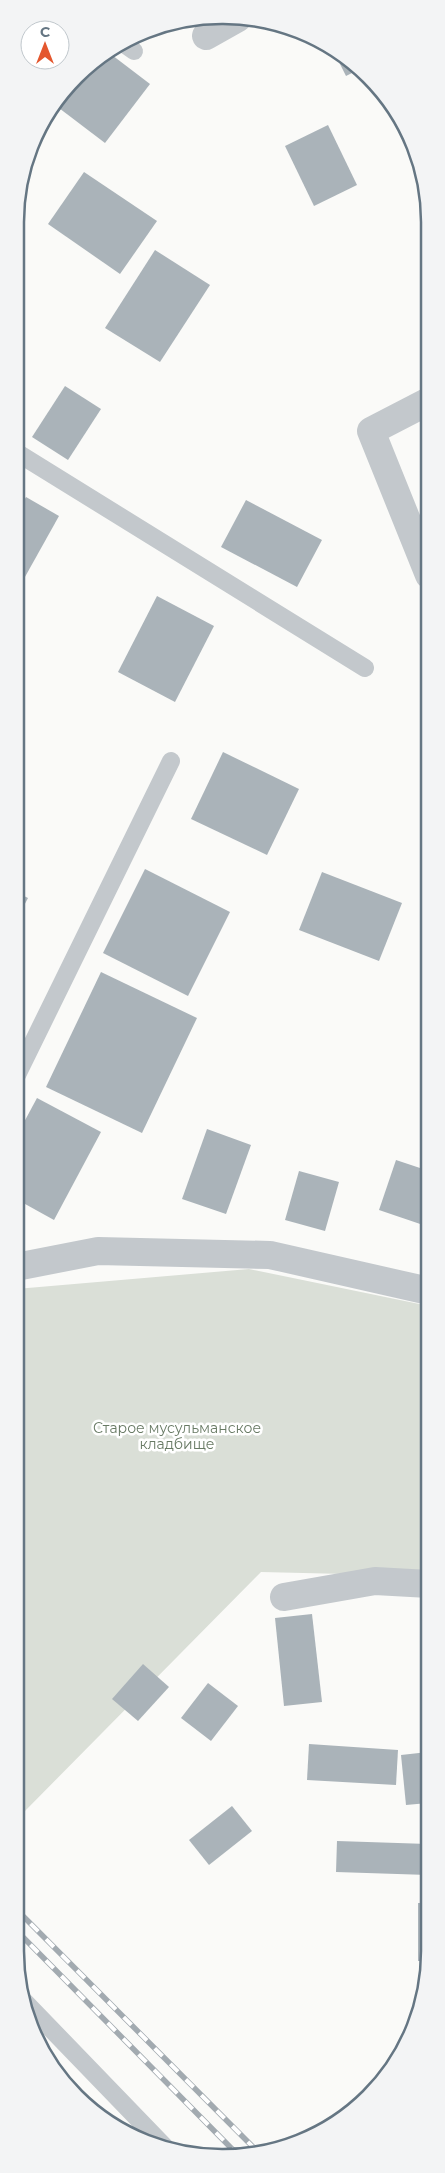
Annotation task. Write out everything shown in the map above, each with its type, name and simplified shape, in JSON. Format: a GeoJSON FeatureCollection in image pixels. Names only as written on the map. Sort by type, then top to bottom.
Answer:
{"type":"FeatureCollection","features":[{"type":"Feature","properties":{"kind":"street"},"geometry":{"type":"LineString","coordinates":[[206,36],[227,24]]}},
{"type":"Feature","properties":{"kind":"street"},"geometry":{"type":"LineString","coordinates":[[421,405],[371,431],[421,556]]}},
{"type":"Feature","properties":{"kind":"street"},"geometry":{"type":"LineString","coordinates":[[24,1265],[98,1251],[270,1255],[421,1289]]}},
{"type":"Feature","properties":{"kind":"street"},"geometry":{"type":"LineString","coordinates":[[284,1597],[375,1581],[421,1584]]}},
{"type":"Feature","properties":{"kind":"lane"},"geometry":{"type":"LineString","coordinates":[[24,457],[365,668]]}},
{"type":"Feature","properties":{"kind":"lane"},"geometry":{"type":"LineString","coordinates":[[24,1061],[171,760]]}},
{"type":"Feature","properties":{"kind":"lane"},"geometry":{"type":"LineString","coordinates":[[33,2010],[156,2138]]}},
{"type":"Feature","properties":{"kind":"green space","name":"Старое мусульманское кладбище"},"geometry":{"type":"Polygon","coordinates":[[[249,1269],[421,1304],[421,1576],[261,1572],[24,1812],[24,1288],[249,1269]]]}},
{"type":"Feature","properties":{"kind":"building"},"geometry":{"type":"Polygon","coordinates":[[[113,56],[150,84],[105,143],[60,109],[73,91],[91,73],[113,56]]]}},
{"type":"Feature","properties":{"kind":"building"},"geometry":{"type":"Polygon","coordinates":[[[339,62],[353,72],[346,76],[339,62]]]}},
{"type":"Feature","properties":{"kind":"building"},"geometry":{"type":"Polygon","coordinates":[[[328,125],[357,185],[314,206],[285,146],[328,125]]]}},
{"type":"Feature","properties":{"kind":"building"},"geometry":{"type":"Polygon","coordinates":[[[84,172],[157,221],[120,274],[48,224],[84,172]]]}},
{"type":"Feature","properties":{"kind":"building"},"geometry":{"type":"Polygon","coordinates":[[[155,250],[210,285],[160,362],[105,328],[155,250]]]}},
{"type":"Feature","properties":{"kind":"building"},"geometry":{"type":"Polygon","coordinates":[[[65,386],[101,409],[68,460],[32,437],[65,386]]]}},
{"type":"Feature","properties":{"kind":"building"},"geometry":{"type":"Polygon","coordinates":[[[26,497],[59,516],[24,579],[24,500],[26,497]]]}},
{"type":"Feature","properties":{"kind":"building"},"geometry":{"type":"Polygon","coordinates":[[[246,500],[322,540],[297,587],[221,547],[246,500]]]}},
{"type":"Feature","properties":{"kind":"building"},"geometry":{"type":"Polygon","coordinates":[[[157,596],[214,626],[175,702],[118,672],[157,596]]]}},
{"type":"Feature","properties":{"kind":"building"},"geometry":{"type":"Polygon","coordinates":[[[223,752],[299,789],[267,855],[191,819],[223,752]]]}},
{"type":"Feature","properties":{"kind":"building"},"geometry":{"type":"Polygon","coordinates":[[[145,869],[230,912],[188,996],[103,953],[145,869]]]}},
{"type":"Feature","properties":{"kind":"building"},"geometry":{"type":"Polygon","coordinates":[[[322,872],[402,903],[379,961],[299,930],[322,872]]]}},
{"type":"Feature","properties":{"kind":"building"},"geometry":{"type":"Polygon","coordinates":[[[24,896],[28,898],[24,906],[24,896]]]}},
{"type":"Feature","properties":{"kind":"building"},"geometry":{"type":"Polygon","coordinates":[[[101,972],[197,1018],[142,1133],[46,1087],[101,972]]]}},
{"type":"Feature","properties":{"kind":"building"},"geometry":{"type":"Polygon","coordinates":[[[37,1098],[101,1132],[54,1220],[24,1203],[24,1122],[37,1098]]]}},
{"type":"Feature","properties":{"kind":"building"},"geometry":{"type":"Polygon","coordinates":[[[207,1129],[251,1145],[226,1214],[182,1199],[207,1129]]]}},
{"type":"Feature","properties":{"kind":"building"},"geometry":{"type":"Polygon","coordinates":[[[396,1160],[421,1168],[421,1224],[379,1210],[396,1160]]]}},
{"type":"Feature","properties":{"kind":"building"},"geometry":{"type":"Polygon","coordinates":[[[299,1171],[339,1182],[325,1231],[285,1220],[299,1171]]]}},
{"type":"Feature","properties":{"kind":"building"},"geometry":{"type":"Polygon","coordinates":[[[312,1614],[322,1702],[284,1706],[275,1618],[312,1614]]]}},
{"type":"Feature","properties":{"kind":"building"},"geometry":{"type":"Polygon","coordinates":[[[143,1664],[169,1687],[138,1721],[112,1699],[143,1664]]]}},
{"type":"Feature","properties":{"kind":"building"},"geometry":{"type":"Polygon","coordinates":[[[208,1683],[238,1706],[211,1741],[181,1718],[208,1683]]]}},
{"type":"Feature","properties":{"kind":"building"},"geometry":{"type":"Polygon","coordinates":[[[309,1744],[398,1750],[396,1785],[307,1780],[309,1744]]]}},
{"type":"Feature","properties":{"kind":"building"},"geometry":{"type":"Polygon","coordinates":[[[421,1753],[421,1804],[406,1805],[401,1755],[421,1753]]]}},
{"type":"Feature","properties":{"kind":"building"},"geometry":{"type":"Polygon","coordinates":[[[232,1806],[252,1831],[209,1865],[189,1840],[232,1806]]]}},
{"type":"Feature","properties":{"kind":"building"},"geometry":{"type":"Polygon","coordinates":[[[337,1841],[421,1844],[421,1875],[336,1872],[337,1841]]]}},
{"type":"Feature","properties":{"kind":"building"},"geometry":{"type":"Polygon","coordinates":[[[418,1903],[421,1903],[421,1961],[418,1961],[418,1903]]]}},
{"type":"Feature","properties":{"kind":"railway"},"geometry":{"type":"LineString","coordinates":[[24,1917],[253,2147]]}},
{"type":"Feature","properties":{"kind":"railway"},"geometry":{"type":"LineString","coordinates":[[24,1938],[232,2149]]}}]}
